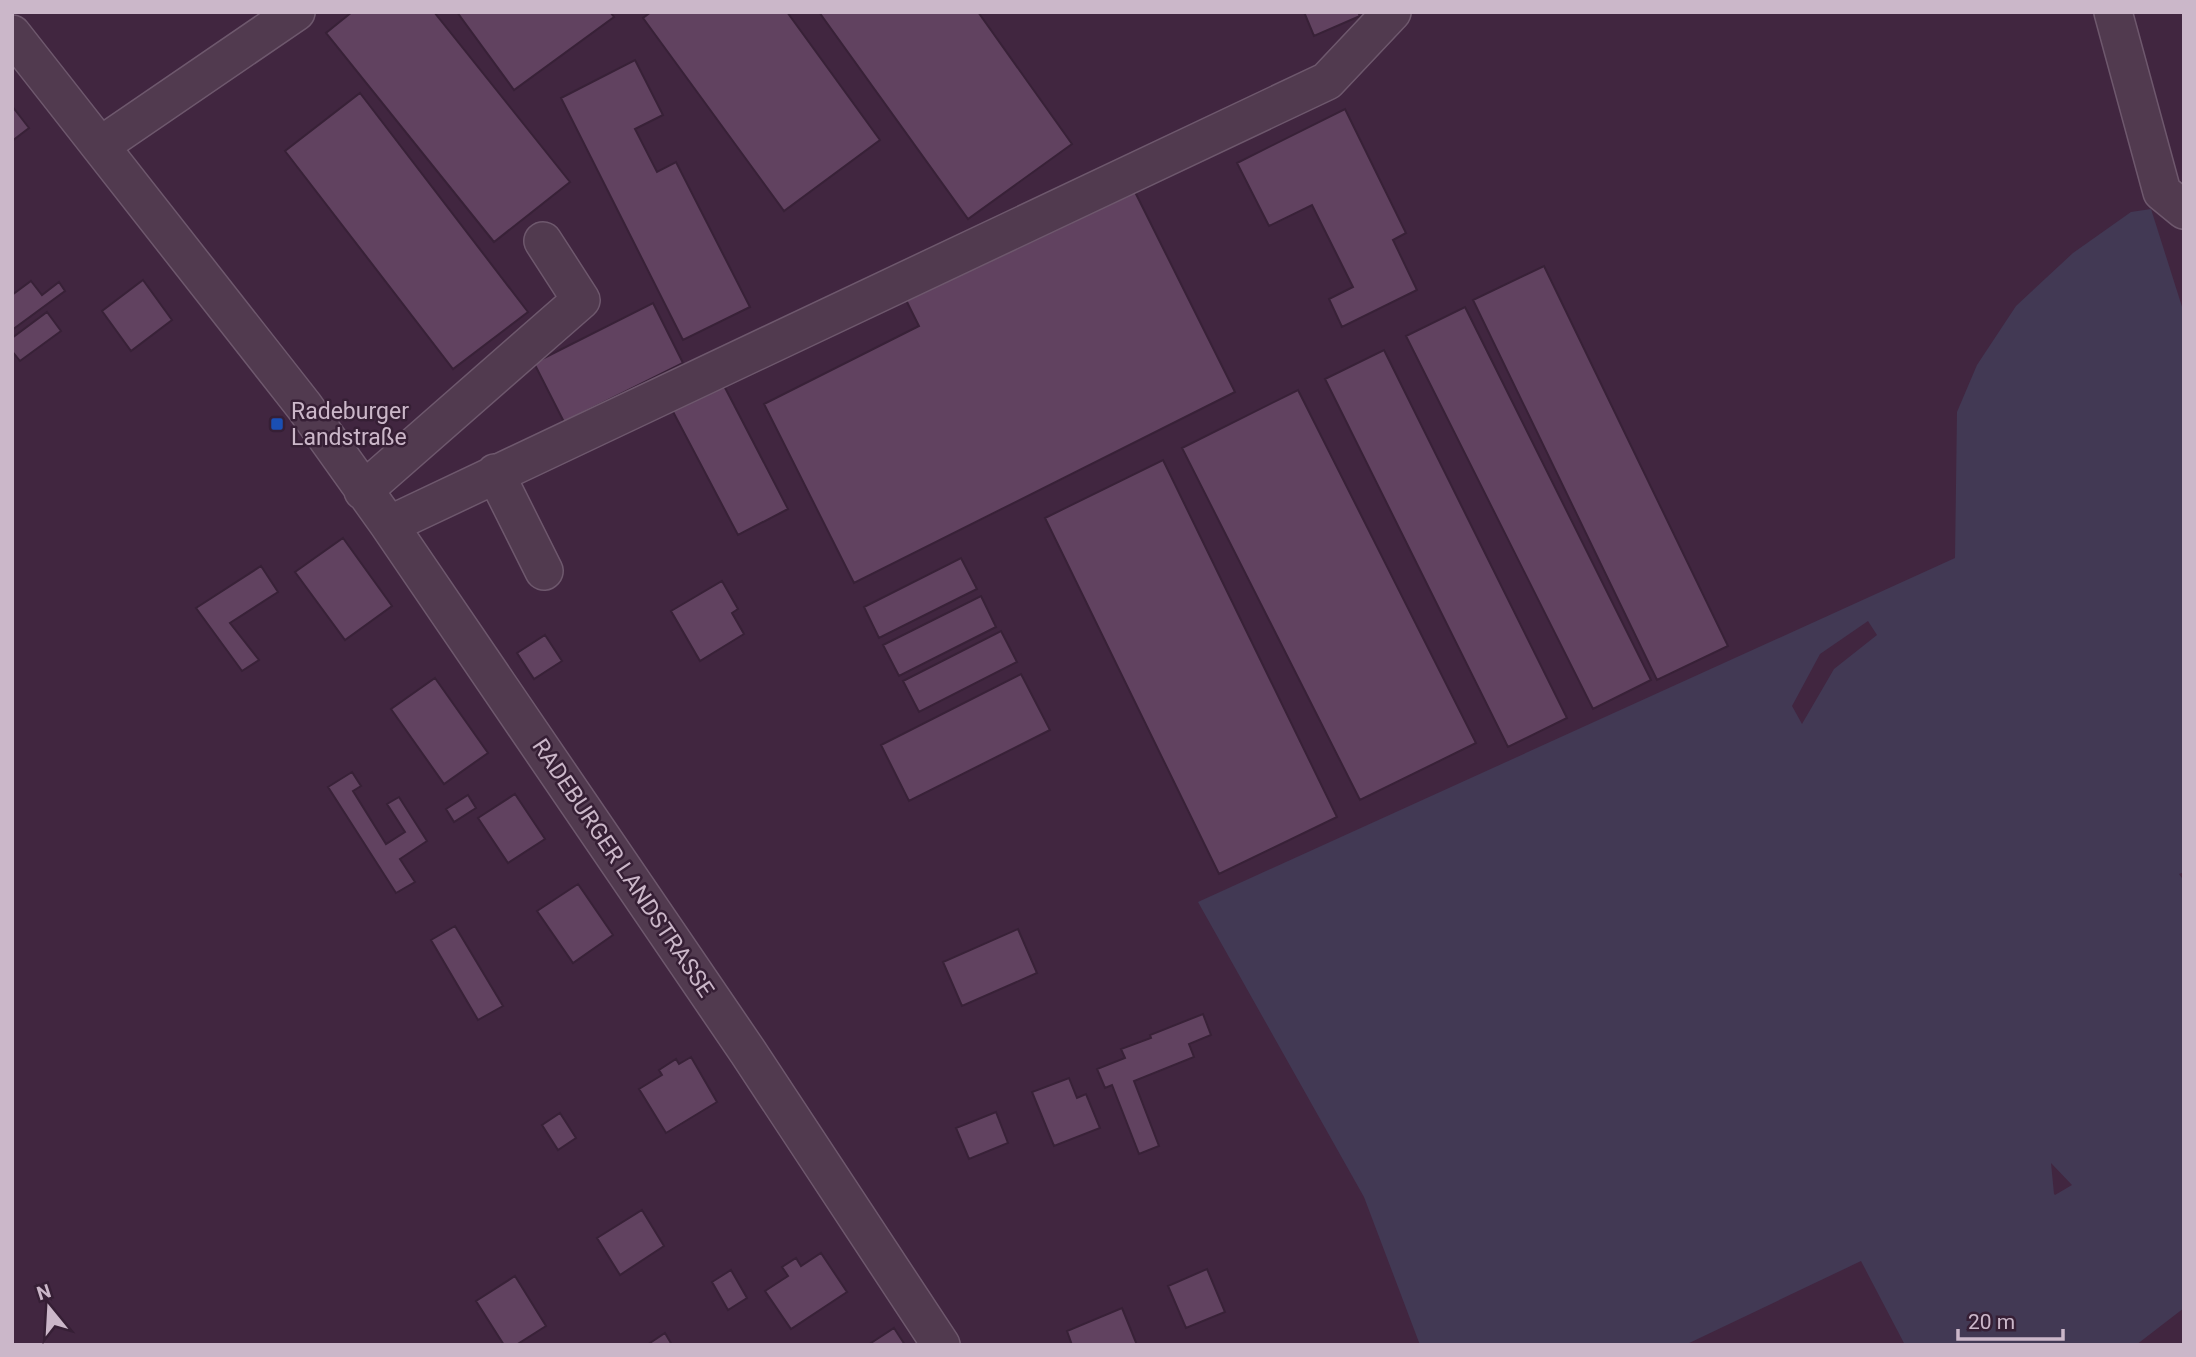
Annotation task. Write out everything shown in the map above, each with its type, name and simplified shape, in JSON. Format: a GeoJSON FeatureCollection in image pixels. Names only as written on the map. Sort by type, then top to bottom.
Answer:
{"type":"FeatureCollection","features":[{"type":"Feature","properties":{"kind":"street"},"geometry":{"type":"LineString","coordinates":[[100,146],[296,12]]}},
{"type":"Feature","properties":{"kind":"street"},"geometry":{"type":"LineString","coordinates":[[389,525],[1327,81],[1392,12]]}},
{"type":"Feature","properties":{"kind":"street"},"geometry":{"type":"LineString","coordinates":[[2113,12],[2162,192],[2184,210]]}},
{"type":"Feature","properties":{"kind":"street","name":"RADEBURGER LANDSTRASSE"},"geometry":{"type":"LineString","coordinates":[[12,34],[304,406],[389,525],[748,1052],[941,1345]]}},
{"type":"Feature","properties":{"kind":"street"},"geometry":{"type":"LineString","coordinates":[[363,491],[581,300],[544,241]]}},
{"type":"Feature","properties":{"kind":"street"},"geometry":{"type":"LineString","coordinates":[[495,473],[544,571]]}},
{"type":"Feature","properties":{"kind":"shaded area"},"geometry":{"type":"Polygon","coordinates":[[[2151,209],[2184,313],[2184,872],[2179,874],[2184,881],[2184,1308],[2136,1345],[1905,1345],[1861,1261],[1685,1345],[1420,1345],[1364,1197],[1198,902],[1955,558],[1957,412],[1977,365],[2016,306],[2073,253],[2131,212],[2151,209]],[[1868,621],[1820,654],[1792,706],[1802,724],[1834,669],[1877,635],[1868,621]],[[2051,1163],[2054,1194],[2055,1195],[2072,1185],[2051,1163]]]}},
{"type":"Feature","properties":{"kind":"building"},"geometry":{"type":"Polygon","coordinates":[[[352,12],[434,12],[570,182],[494,242],[326,33],[352,12]]]}},
{"type":"Feature","properties":{"kind":"building"},"geometry":{"type":"Polygon","coordinates":[[[457,12],[610,12],[614,17],[514,90],[457,12]]]}},
{"type":"Feature","properties":{"kind":"building"},"geometry":{"type":"Polygon","coordinates":[[[651,12],[787,12],[880,140],[784,211],[643,18],[651,12]]]}},
{"type":"Feature","properties":{"kind":"building"},"geometry":{"type":"Polygon","coordinates":[[[819,12],[978,12],[1072,144],[968,219],[819,12]]]}},
{"type":"Feature","properties":{"kind":"building"},"geometry":{"type":"Polygon","coordinates":[[[1304,12],[1358,12],[1360,16],[1314,36],[1304,12]]]}},
{"type":"Feature","properties":{"kind":"building"},"geometry":{"type":"Polygon","coordinates":[[[635,60],[663,115],[635,129],[657,172],[676,162],[750,307],[683,340],[561,98],[635,60]]]}},
{"type":"Feature","properties":{"kind":"building"},"geometry":{"type":"Polygon","coordinates":[[[360,93],[528,312],[453,369],[285,151],[360,93]]]}},
{"type":"Feature","properties":{"kind":"building"},"geometry":{"type":"Polygon","coordinates":[[[12,106],[29,128],[12,141],[12,106]]]}},
{"type":"Feature","properties":{"kind":"building"},"geometry":{"type":"Polygon","coordinates":[[[1345,109],[1406,233],[1393,240],[1417,290],[1342,327],[1329,299],[1353,287],[1312,205],[1269,226],[1237,163],[1345,109]]]}},
{"type":"Feature","properties":{"kind":"building"},"geometry":{"type":"Polygon","coordinates":[[[1131,184],[1235,392],[854,583],[764,404],[919,326],[905,298],[1131,184]]]}},
{"type":"Feature","properties":{"kind":"building"},"geometry":{"type":"Polygon","coordinates":[[[1544,266],[1728,646],[1657,680],[1473,300],[1544,266]]]}},
{"type":"Feature","properties":{"kind":"building"},"geometry":{"type":"Polygon","coordinates":[[[143,280],[172,320],[131,351],[102,311],[143,280]]]}},
{"type":"Feature","properties":{"kind":"building"},"geometry":{"type":"Polygon","coordinates":[[[31,281],[42,295],[59,282],[65,291],[12,330],[12,295],[31,281]]]}},
{"type":"Feature","properties":{"kind":"building"},"geometry":{"type":"Polygon","coordinates":[[[653,303],[683,363],[564,422],[534,363],[653,303]]]}},
{"type":"Feature","properties":{"kind":"building"},"geometry":{"type":"Polygon","coordinates":[[[1465,307],[1651,680],[1593,709],[1406,336],[1465,307]]]}},
{"type":"Feature","properties":{"kind":"building"},"geometry":{"type":"Polygon","coordinates":[[[47,312],[61,331],[20,361],[12,351],[12,338],[47,312]]]}},
{"type":"Feature","properties":{"kind":"building"},"geometry":{"type":"Polygon","coordinates":[[[1384,350],[1567,718],[1508,747],[1325,379],[1384,350]]]}},
{"type":"Feature","properties":{"kind":"building"},"geometry":{"type":"Polygon","coordinates":[[[721,380],[788,509],[738,535],[670,406],[721,380]]]}},
{"type":"Feature","properties":{"kind":"building"},"geometry":{"type":"Polygon","coordinates":[[[1298,390],[1476,743],[1360,800],[1182,448],[1298,390]]]}},
{"type":"Feature","properties":{"kind":"building"},"geometry":{"type":"Polygon","coordinates":[[[1163,460],[1337,817],[1219,874],[1045,518],[1163,460]]]}},
{"type":"Feature","properties":{"kind":"building"},"geometry":{"type":"Polygon","coordinates":[[[343,538],[392,606],[345,640],[295,572],[343,538]]]}},
{"type":"Feature","properties":{"kind":"building"},"geometry":{"type":"Polygon","coordinates":[[[961,558],[977,589],[879,638],[864,607],[961,558]]]}},
{"type":"Feature","properties":{"kind":"building"},"geometry":{"type":"Polygon","coordinates":[[[261,566],[278,592],[230,623],[259,660],[242,671],[196,608],[261,566]]]}},
{"type":"Feature","properties":{"kind":"building"},"geometry":{"type":"Polygon","coordinates":[[[722,581],[738,609],[732,613],[744,634],[700,661],[671,611],[722,581]]]}},
{"type":"Feature","properties":{"kind":"building"},"geometry":{"type":"Polygon","coordinates":[[[981,596],[996,627],[899,676],[883,645],[981,596]]]}},
{"type":"Feature","properties":{"kind":"building"},"geometry":{"type":"Polygon","coordinates":[[[1001,631],[1017,662],[919,712],[903,681],[1001,631]]]}},
{"type":"Feature","properties":{"kind":"building"},"geometry":{"type":"Polygon","coordinates":[[[545,635],[562,661],[534,679],[517,653],[545,635]]]}},
{"type":"Feature","properties":{"kind":"building"},"geometry":{"type":"Polygon","coordinates":[[[1021,674],[1050,730],[909,801],[881,745],[1021,674]]]}},
{"type":"Feature","properties":{"kind":"building"},"geometry":{"type":"Polygon","coordinates":[[[435,678],[488,753],[444,784],[391,709],[435,678]]]}},
{"type":"Feature","properties":{"kind":"building"},"geometry":{"type":"Polygon","coordinates":[[[352,772],[361,786],[353,791],[386,844],[405,832],[387,804],[399,797],[427,841],[400,859],[415,882],[396,893],[328,787],[352,772]]]}},
{"type":"Feature","properties":{"kind":"building"},"geometry":{"type":"Polygon","coordinates":[[[515,794],[545,839],[508,863],[478,818],[515,794]]]}},
{"type":"Feature","properties":{"kind":"building"},"geometry":{"type":"Polygon","coordinates":[[[468,795],[476,808],[454,822],[446,809],[468,795]]]}},
{"type":"Feature","properties":{"kind":"building"},"geometry":{"type":"Polygon","coordinates":[[[578,884],[613,935],[573,963],[537,911],[578,884]]]}},
{"type":"Feature","properties":{"kind":"building"},"geometry":{"type":"Polygon","coordinates":[[[455,926],[503,1006],[478,1020],[431,940],[455,926]]]}},
{"type":"Feature","properties":{"kind":"building"},"geometry":{"type":"Polygon","coordinates":[[[1018,929],[1037,973],[962,1006],[943,962],[1018,929]]]}},
{"type":"Feature","properties":{"kind":"building"},"geometry":{"type":"Polygon","coordinates":[[[1203,1014],[1211,1035],[1189,1044],[1194,1057],[1134,1081],[1159,1146],[1139,1154],[1112,1085],[1105,1088],[1097,1069],[1125,1058],[1121,1049],[1203,1014]]]}},
{"type":"Feature","properties":{"kind":"building"},"geometry":{"type":"Polygon","coordinates":[[[691,1057],[717,1102],[666,1133],[639,1089],[662,1075],[659,1070],[676,1059],[679,1064],[691,1057]]]}},
{"type":"Feature","properties":{"kind":"building"},"geometry":{"type":"Polygon","coordinates":[[[1069,1078],[1077,1098],[1086,1094],[1100,1128],[1054,1146],[1032,1092],[1069,1078]]]}},
{"type":"Feature","properties":{"kind":"building"},"geometry":{"type":"Polygon","coordinates":[[[996,1112],[1008,1143],[969,1159],[956,1128],[996,1112]]]}},
{"type":"Feature","properties":{"kind":"building"},"geometry":{"type":"Polygon","coordinates":[[[560,1113],[576,1138],[558,1150],[542,1125],[560,1113]]]}},
{"type":"Feature","properties":{"kind":"building"},"geometry":{"type":"Polygon","coordinates":[[[642,1210],[664,1246],[620,1275],[597,1238],[642,1210]]]}},
{"type":"Feature","properties":{"kind":"building"},"geometry":{"type":"Polygon","coordinates":[[[821,1253],[847,1292],[791,1329],[765,1291],[788,1276],[782,1267],[796,1258],[801,1266],[821,1253]]]}},
{"type":"Feature","properties":{"kind":"building"},"geometry":{"type":"Polygon","coordinates":[[[1207,1269],[1225,1312],[1186,1328],[1168,1286],[1207,1269]]]}},
{"type":"Feature","properties":{"kind":"building"},"geometry":{"type":"Polygon","coordinates":[[[731,1270],[747,1298],[728,1310],[712,1282],[731,1270]]]}},
{"type":"Feature","properties":{"kind":"building"},"geometry":{"type":"Polygon","coordinates":[[[515,1276],[546,1326],[516,1345],[504,1345],[476,1301],[515,1276]]]}},
{"type":"Feature","properties":{"kind":"building"},"geometry":{"type":"Polygon","coordinates":[[[1122,1308],[1137,1345],[1072,1345],[1067,1331],[1122,1308]]]}},
{"type":"Feature","properties":{"kind":"building"},"geometry":{"type":"Polygon","coordinates":[[[894,1328],[905,1345],[868,1345],[894,1328]]]}},
{"type":"Feature","properties":{"kind":"building"},"geometry":{"type":"Polygon","coordinates":[[[665,1333],[672,1345],[647,1345],[665,1333]]]}},
{"type":"Feature","properties":{"kind":"place","name":"Radeburger Landstraße"},"geometry":{"type":"Point","coordinates":[277,424]}}]}
